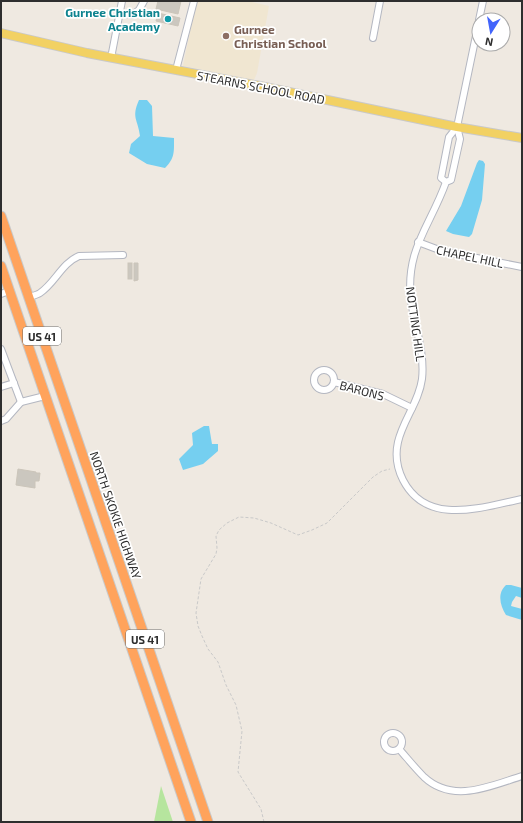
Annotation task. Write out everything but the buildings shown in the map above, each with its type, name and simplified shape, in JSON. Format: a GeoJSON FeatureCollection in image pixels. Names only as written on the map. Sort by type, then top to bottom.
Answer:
{"type":"FeatureCollection","features":[{"type":"Feature","properties":{"kind":"highway","name":"NORTH SKOKIE HIGHWAY"},"geometry":{"type":"LineString","coordinates":[[1,216],[208,822]]}},
{"type":"Feature","properties":{"kind":"highway","name":"US 41"},"geometry":{"type":"LineString","coordinates":[[1,266],[5,292],[45,396],[191,822]]}},
{"type":"Feature","properties":{"kind":"main road","name":"STEARNS SCHOOL ROAD"},"geometry":{"type":"LineString","coordinates":[[1,33],[111,58],[456,127],[522,138]]}},
{"type":"Feature","properties":{"kind":"street"},"geometry":{"type":"LineString","coordinates":[[111,58],[122,1]]}},
{"type":"Feature","properties":{"kind":"street"},"geometry":{"type":"LineString","coordinates":[[120,13],[132,15],[139,10],[144,1]]}},
{"type":"Feature","properties":{"kind":"street"},"geometry":{"type":"LineString","coordinates":[[176,70],[194,1]]}},
{"type":"Feature","properties":{"kind":"street"},"geometry":{"type":"LineString","coordinates":[[373,38],[380,1]]}},
{"type":"Feature","properties":{"kind":"street"},"geometry":{"type":"LineString","coordinates":[[481,12],[483,1]]}},
{"type":"Feature","properties":{"kind":"street"},"geometry":{"type":"LineString","coordinates":[[456,127],[472,52]]}},
{"type":"Feature","properties":{"kind":"street","name":"NOTTING HILL"},"geometry":{"type":"LineString","coordinates":[[446,182],[442,178],[449,137],[456,127]]}},
{"type":"Feature","properties":{"kind":"street","name":"NOTTING HILL"},"geometry":{"type":"LineString","coordinates":[[456,127],[460,139],[451,180],[446,182],[439,200],[418,242],[411,268],[410,292],[412,312],[422,356],[423,370],[420,389],[399,437],[396,451],[397,459],[401,475],[405,483],[419,499],[435,508],[451,511],[468,510],[522,499]]}},
{"type":"Feature","properties":{"kind":"street","name":"CHAPEL HILL"},"geometry":{"type":"LineString","coordinates":[[418,242],[442,251],[522,267]]}},
{"type":"Feature","properties":{"kind":"street"},"geometry":{"type":"LineString","coordinates":[[29,297],[39,294],[45,289],[74,258],[79,256],[123,255]]}},
{"type":"Feature","properties":{"kind":"street"},"geometry":{"type":"LineString","coordinates":[[1,349],[21,402]]}},
{"type":"Feature","properties":{"kind":"street","name":"BARONS"},"geometry":{"type":"LineString","coordinates":[[334,382],[382,394],[412,408]]}},
{"type":"Feature","properties":{"kind":"street"},"geometry":{"type":"LineString","coordinates":[[1,387],[14,383]]}},
{"type":"Feature","properties":{"kind":"street"},"geometry":{"type":"LineString","coordinates":[[1,420],[6,419],[21,402],[45,396]]}},
{"type":"Feature","properties":{"kind":"street"},"geometry":{"type":"LineString","coordinates":[[399,749],[416,769],[430,782],[445,789],[454,791],[475,790],[522,776]]}},
{"type":"Feature","properties":{"kind":"path"},"geometry":{"type":"LineString","coordinates":[[264,822],[261,809],[238,772],[242,730],[236,705],[226,685],[218,662],[208,650],[198,626],[196,614],[201,579],[216,554],[216,536],[219,530],[227,523],[239,517],[254,518],[271,523],[298,535],[312,530],[327,523],[374,477],[382,471],[390,469]]}},
{"type":"Feature","properties":{"kind":"shaded area","name":"Gurnee Christian School"},"geometry":{"type":"Polygon","coordinates":[[[196,1],[248,1],[269,6],[257,73],[254,80],[183,66],[196,1]]]}},
{"type":"Feature","properties":{"kind":"green space"},"geometry":{"type":"Polygon","coordinates":[[[161,786],[173,822],[154,822],[161,786]]]}},
{"type":"Feature","properties":{"kind":"water"},"geometry":{"type":"Polygon","coordinates":[[[139,100],[147,100],[152,106],[153,136],[174,138],[171,161],[165,168],[147,164],[129,153],[131,144],[140,136],[135,115],[139,100]]]}},
{"type":"Feature","properties":{"kind":"water"},"geometry":{"type":"Polygon","coordinates":[[[479,160],[483,161],[485,164],[482,200],[472,234],[469,237],[453,234],[446,231],[461,206],[479,160]]]}},
{"type":"Feature","properties":{"kind":"water"},"geometry":{"type":"Polygon","coordinates":[[[204,426],[209,426],[212,444],[218,444],[218,451],[203,464],[183,470],[179,459],[193,445],[192,433],[204,426]]]}},
{"type":"Feature","properties":{"kind":"water"},"geometry":{"type":"Polygon","coordinates":[[[506,585],[522,588],[522,598],[516,596],[511,606],[522,609],[522,620],[506,615],[504,611],[500,596],[506,585]]]}},
{"type":"Feature","properties":{"kind":"place","name":"Gurnee Christian Academy"},"geometry":{"type":"Point","coordinates":[168,19]}},
{"type":"Feature","properties":{"kind":"place","name":"Gurnee Christian School"},"geometry":{"type":"Point","coordinates":[226,36]}}]}
